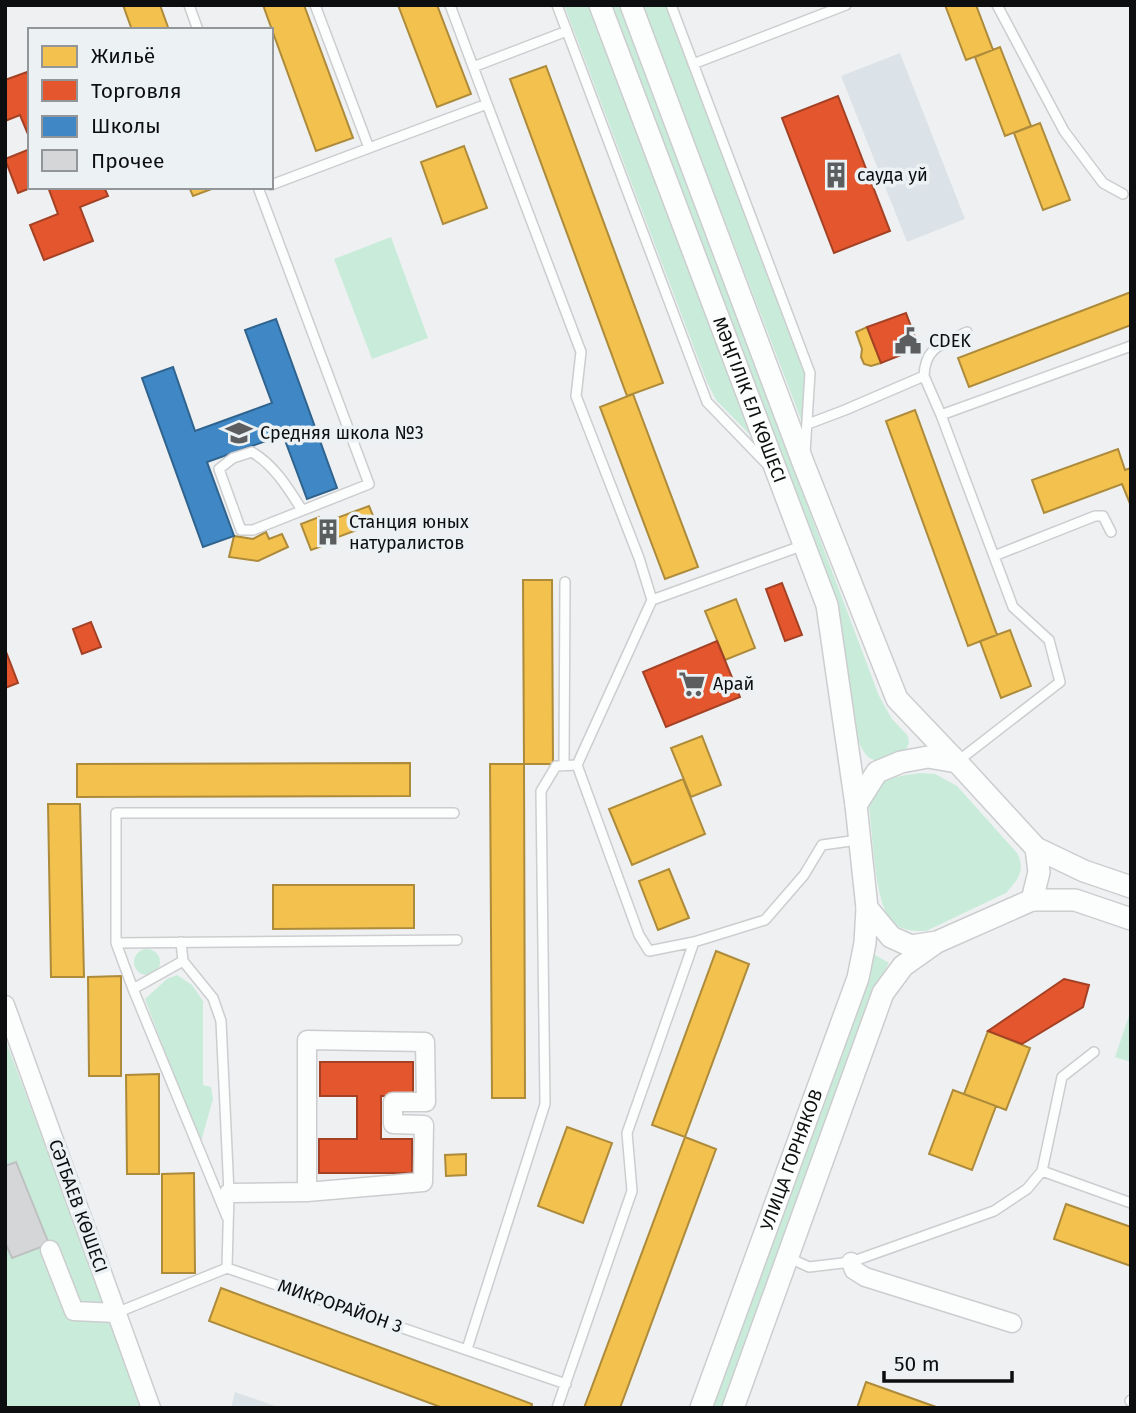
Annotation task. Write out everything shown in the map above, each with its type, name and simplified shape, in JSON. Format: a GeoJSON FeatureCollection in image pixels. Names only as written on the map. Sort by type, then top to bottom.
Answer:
{"type":"FeatureCollection","features":[{"type":"Feature","properties":{"kind":"street","name":"МӘҢГІЛІК ЕЛ КӨШЕСІ"},"geometry":{"type":"LineString","coordinates":[[600,5],[827,605],[856,805],[867,908]]}},
{"type":"Feature","properties":{"kind":"street","name":"МӘҢГІЛІК ЕЛ КӨШЕСІ"},"geometry":{"type":"LineString","coordinates":[[631,5],[804,466],[897,699],[1036,848]]}},
{"type":"Feature","properties":{"kind":"street"},"geometry":{"type":"LineString","coordinates":[[856,805],[877,772],[901,762],[928,757],[957,762]]}},
{"type":"Feature","properties":{"kind":"street"},"geometry":{"type":"LineString","coordinates":[[1036,848],[1084,871],[1131,887]]}},
{"type":"Feature","properties":{"kind":"street"},"geometry":{"type":"LineString","coordinates":[[1032,900],[1039,872],[1036,848]]}},
{"type":"Feature","properties":{"kind":"street"},"geometry":{"type":"LineString","coordinates":[[867,908],[891,937],[911,946],[937,942],[1032,900],[1075,900],[1131,919]]}},
{"type":"Feature","properties":{"kind":"street","name":"УЛИЦА ГОРНЯКОВ"},"geometry":{"type":"LineString","coordinates":[[701,1408],[858,978],[866,943],[867,908]]}},
{"type":"Feature","properties":{"kind":"street","name":"УЛИЦА ГОРНЯКОВ"},"geometry":{"type":"LineString","coordinates":[[733,1408],[883,993],[903,966],[937,942]]}},
{"type":"Feature","properties":{"kind":"street","name":"СӘТБАЕВ КӨШЕСІ"},"geometry":{"type":"LineString","coordinates":[[5,1004],[151,1408]]}},
{"type":"Feature","properties":{"kind":"street"},"geometry":{"type":"LineString","coordinates":[[229,1193],[307,1192],[423,1182],[424,1125],[393,1124],[393,1102],[426,1102],[425,1042],[307,1040],[307,1192]]}},
{"type":"Feature","properties":{"kind":"street"},"geometry":{"type":"LineString","coordinates":[[50,1250],[74,1311],[116,1313]]}},
{"type":"Feature","properties":{"kind":"street"},"geometry":{"type":"LineString","coordinates":[[851,1262],[854,1270],[865,1277],[1012,1323]]}},
{"type":"Feature","properties":{"kind":"lane"},"geometry":{"type":"LineString","coordinates":[[189,5],[197,28]]}},
{"type":"Feature","properties":{"kind":"lane"},"geometry":{"type":"LineString","coordinates":[[315,5],[369,148]]}},
{"type":"Feature","properties":{"kind":"lane"},"geometry":{"type":"LineString","coordinates":[[450,5],[581,352],[576,396],[639,558],[652,600],[577,765],[639,935],[649,951],[694,943],[765,920],[804,875],[822,845],[860,839]]}},
{"type":"Feature","properties":{"kind":"lane"},"geometry":{"type":"LineString","coordinates":[[557,5],[707,402],[779,476]]}},
{"type":"Feature","properties":{"kind":"lane"},"geometry":{"type":"LineString","coordinates":[[671,5],[810,373],[804,466]]}},
{"type":"Feature","properties":{"kind":"lane"},"geometry":{"type":"LineString","coordinates":[[693,64],[846,5]]}},
{"type":"Feature","properties":{"kind":"lane"},"geometry":{"type":"LineString","coordinates":[[997,5],[1064,131],[1103,183],[1123,194]]}},
{"type":"Feature","properties":{"kind":"lane"},"geometry":{"type":"LineString","coordinates":[[473,67],[567,31]]}},
{"type":"Feature","properties":{"kind":"lane"},"geometry":{"type":"LineString","coordinates":[[273,184],[487,104]]}},
{"type":"Feature","properties":{"kind":"lane"},"geometry":{"type":"LineString","coordinates":[[261,189],[369,484],[253,530],[240,530],[219,470],[233,458],[252,452],[265,460],[285,483],[302,510]]}},
{"type":"Feature","properties":{"kind":"lane"},"geometry":{"type":"LineString","coordinates":[[957,762],[1059,681],[1049,640],[1013,607],[924,376],[925,360],[935,348],[967,332]]}},
{"type":"Feature","properties":{"kind":"lane"},"geometry":{"type":"LineString","coordinates":[[941,415],[1131,346]]}},
{"type":"Feature","properties":{"kind":"lane"},"geometry":{"type":"LineString","coordinates":[[808,424],[845,411],[924,376]]}},
{"type":"Feature","properties":{"kind":"lane"},"geometry":{"type":"LineString","coordinates":[[994,556],[1095,516],[1103,516],[1111,532]]}},
{"type":"Feature","properties":{"kind":"lane"},"geometry":{"type":"LineString","coordinates":[[652,600],[804,545]]}},
{"type":"Feature","properties":{"kind":"lane"},"geometry":{"type":"LineString","coordinates":[[564,766],[565,582]]}},
{"type":"Feature","properties":{"kind":"lane"},"geometry":{"type":"LineString","coordinates":[[467,1349],[545,1104],[541,791],[556,766],[577,765]]}},
{"type":"Feature","properties":{"kind":"lane"},"geometry":{"type":"LineString","coordinates":[[229,1222],[116,943],[116,813],[454,813]]}},
{"type":"Feature","properties":{"kind":"lane"},"geometry":{"type":"LineString","coordinates":[[116,943],[457,940]]}},
{"type":"Feature","properties":{"kind":"lane"},"geometry":{"type":"LineString","coordinates":[[116,1313],[226,1268],[229,1193],[221,1021],[213,998],[183,961],[181,943]]}},
{"type":"Feature","properties":{"kind":"lane"},"geometry":{"type":"LineString","coordinates":[[557,1408],[632,1191],[628,1133],[694,943]]}},
{"type":"Feature","properties":{"kind":"lane"},"geometry":{"type":"LineString","coordinates":[[133,989],[183,961]]}},
{"type":"Feature","properties":{"kind":"lane"},"geometry":{"type":"LineString","coordinates":[[787,1257],[809,1267],[851,1262],[995,1211],[1027,1189],[1042,1171],[1062,1077],[1094,1052]]}},
{"type":"Feature","properties":{"kind":"lane"},"geometry":{"type":"LineString","coordinates":[[1042,1171],[1131,1203]]}},
{"type":"Feature","properties":{"kind":"lane","name":"МИКРОРАЙОН 3"},"geometry":{"type":"LineString","coordinates":[[226,1268],[566,1384]]}},
{"type":"Feature","properties":{"kind":"shaded area"},"geometry":{"type":"Polygon","coordinates":[[[900,53],[965,219],[907,242],[841,76],[900,53]]]}},
{"type":"Feature","properties":{"kind":"shaded area"},"geometry":{"type":"Polygon","coordinates":[[[235,1392],[281,1408],[231,1408],[235,1392]]]}},
{"type":"Feature","properties":{"kind":"green space"},"geometry":{"type":"Polygon","coordinates":[[[564,5],[590,5],[756,441],[716,400],[707,382],[564,5]]]}},
{"type":"Feature","properties":{"kind":"green space"},"geometry":{"type":"Polygon","coordinates":[[[609,5],[619,5],[879,696],[892,719],[908,736],[909,743],[905,752],[890,758],[877,761],[872,759],[867,756],[858,740],[843,638],[835,609],[609,5]]]}},
{"type":"Feature","properties":{"kind":"green space"},"geometry":{"type":"Polygon","coordinates":[[[642,5],[668,5],[806,373],[804,427],[642,5]]]}},
{"type":"Feature","properties":{"kind":"green space"},"geometry":{"type":"Polygon","coordinates":[[[391,237],[428,338],[372,359],[334,259],[391,237]]]}},
{"type":"Feature","properties":{"kind":"green space"},"geometry":{"type":"Polygon","coordinates":[[[922,773],[935,774],[957,786],[1017,853],[1021,865],[1017,879],[1006,893],[926,931],[902,928],[891,920],[885,911],[875,867],[869,808],[875,790],[887,780],[922,773]]]}},
{"type":"Feature","properties":{"kind":"green space"},"geometry":{"type":"Polygon","coordinates":[[[147,949],[157,952],[160,962],[157,972],[147,975],[137,972],[134,962],[137,952],[147,949]]]}},
{"type":"Feature","properties":{"kind":"green space"},"geometry":{"type":"Polygon","coordinates":[[[870,952],[889,963],[873,990],[724,1408],[712,1408],[870,952]]]}},
{"type":"Feature","properties":{"kind":"green space"},"geometry":{"type":"Polygon","coordinates":[[[177,975],[192,985],[203,1001],[203,1085],[211,1087],[213,1099],[200,1145],[145,999],[167,979],[177,975]]]}},
{"type":"Feature","properties":{"kind":"green space"},"geometry":{"type":"Polygon","coordinates":[[[1131,1010],[1131,1062],[1115,1057],[1131,1010]]]}},
{"type":"Feature","properties":{"kind":"green space"},"geometry":{"type":"Polygon","coordinates":[[[5,1039],[144,1408],[5,1408],[5,1039]]]}},
{"type":"Feature","properties":{"kind":"building: Жильё"},"geometry":{"type":"Polygon","coordinates":[[[123,5],[160,5],[168,28],[131,28],[123,5]]]}},
{"type":"Feature","properties":{"kind":"building: Жильё"},"geometry":{"type":"Polygon","coordinates":[[[263,5],[304,5],[353,138],[316,151],[263,5]]]}},
{"type":"Feature","properties":{"kind":"building: Жильё"},"geometry":{"type":"Polygon","coordinates":[[[398,5],[437,5],[471,94],[437,107],[398,5]]]}},
{"type":"Feature","properties":{"kind":"building: Жильё"},"geometry":{"type":"Polygon","coordinates":[[[945,5],[976,5],[993,50],[966,60],[945,5]]]}},
{"type":"Feature","properties":{"kind":"building: Жильё"},"geometry":{"type":"Polygon","coordinates":[[[1000,47],[1031,126],[1005,136],[975,57],[1000,47]]]}},
{"type":"Feature","properties":{"kind":"building: Жильё"},"geometry":{"type":"Polygon","coordinates":[[[546,66],[663,383],[627,396],[510,79],[546,66]]]}},
{"type":"Feature","properties":{"kind":"building: Жильё"},"geometry":{"type":"Polygon","coordinates":[[[1040,123],[1070,200],[1043,210],[1014,133],[1040,123]]]}},
{"type":"Feature","properties":{"kind":"building: Жильё"},"geometry":{"type":"Polygon","coordinates":[[[464,146],[487,208],[443,224],[421,162],[464,146]]]}},
{"type":"Feature","properties":{"kind":"building: Жильё"},"geometry":{"type":"Polygon","coordinates":[[[190,189],[212,189],[193,196],[190,189]]]}},
{"type":"Feature","properties":{"kind":"building: Жильё"},"geometry":{"type":"Polygon","coordinates":[[[1131,292],[1131,325],[969,387],[958,358],[1131,292]]]}},
{"type":"Feature","properties":{"kind":"building: Жильё"},"geometry":{"type":"Polygon","coordinates":[[[867,327],[881,363],[871,366],[864,364],[856,332],[867,327]]]}},
{"type":"Feature","properties":{"kind":"building: Жильё"},"geometry":{"type":"Polygon","coordinates":[[[633,394],[698,567],[665,579],[600,407],[633,394]]]}},
{"type":"Feature","properties":{"kind":"building: Жильё"},"geometry":{"type":"Polygon","coordinates":[[[915,410],[997,635],[968,646],[886,421],[915,410]]]}},
{"type":"Feature","properties":{"kind":"building: Жильё"},"geometry":{"type":"Polygon","coordinates":[[[1118,449],[1125,470],[1131,468],[1131,506],[1122,484],[1044,513],[1032,480],[1118,449]]]}},
{"type":"Feature","properties":{"kind":"building: Жильё","name":"Станция юных натуралистов"},"geometry":{"type":"Polygon","coordinates":[[[369,506],[376,523],[327,541],[328,544],[311,550],[301,524],[319,517],[321,524],[369,506]]]}},
{"type":"Feature","properties":{"kind":"building: Жильё"},"geometry":{"type":"Polygon","coordinates":[[[266,532],[269,539],[282,534],[288,547],[258,561],[229,557],[234,536],[253,539],[266,532]]]}},
{"type":"Feature","properties":{"kind":"building: Жильё"},"geometry":{"type":"Polygon","coordinates":[[[523,580],[552,580],[553,764],[524,764],[523,580]]]}},
{"type":"Feature","properties":{"kind":"building: Жильё"},"geometry":{"type":"Polygon","coordinates":[[[736,599],[755,648],[725,660],[705,611],[736,599]]]}},
{"type":"Feature","properties":{"kind":"building: Жильё"},"geometry":{"type":"Polygon","coordinates":[[[1010,630],[1031,686],[1001,698],[980,641],[1010,630]]]}},
{"type":"Feature","properties":{"kind":"building: Жильё"},"geometry":{"type":"Polygon","coordinates":[[[702,736],[721,785],[691,797],[671,748],[702,736]]]}},
{"type":"Feature","properties":{"kind":"building: Жильё"},"geometry":{"type":"Polygon","coordinates":[[[410,763],[410,796],[77,797],[77,764],[410,763]]]}},
{"type":"Feature","properties":{"kind":"building: Жильё"},"geometry":{"type":"Polygon","coordinates":[[[490,764],[524,764],[525,1098],[492,1098],[490,764]]]}},
{"type":"Feature","properties":{"kind":"building: Жильё"},"geometry":{"type":"Polygon","coordinates":[[[683,779],[705,834],[632,865],[609,809],[683,779]]]}},
{"type":"Feature","properties":{"kind":"building: Жильё"},"geometry":{"type":"Polygon","coordinates":[[[48,804],[80,804],[84,977],[51,977],[48,804]]]}},
{"type":"Feature","properties":{"kind":"building: Жильё"},"geometry":{"type":"Polygon","coordinates":[[[669,869],[689,918],[658,930],[639,881],[669,869]]]}},
{"type":"Feature","properties":{"kind":"building: Жильё"},"geometry":{"type":"Polygon","coordinates":[[[273,885],[414,885],[414,928],[273,929],[273,885]]]}},
{"type":"Feature","properties":{"kind":"building: Жильё"},"geometry":{"type":"Polygon","coordinates":[[[716,951],[749,964],[685,1137],[652,1125],[716,951]]]}},
{"type":"Feature","properties":{"kind":"building: Жильё"},"geometry":{"type":"Polygon","coordinates":[[[121,976],[121,1076],[89,1076],[88,977],[121,976]]]}},
{"type":"Feature","properties":{"kind":"building: Жильё"},"geometry":{"type":"Polygon","coordinates":[[[988,1031],[1030,1048],[1006,1110],[964,1094],[988,1031]]]}},
{"type":"Feature","properties":{"kind":"building: Жильё"},"geometry":{"type":"Polygon","coordinates":[[[159,1074],[159,1174],[127,1174],[126,1075],[159,1074]]]}},
{"type":"Feature","properties":{"kind":"building: Жильё"},"geometry":{"type":"Polygon","coordinates":[[[953,1090],[996,1106],[972,1170],[929,1154],[953,1090]]]}},
{"type":"Feature","properties":{"kind":"building: Жильё"},"geometry":{"type":"Polygon","coordinates":[[[567,1127],[612,1143],[583,1223],[538,1206],[567,1127]]]}},
{"type":"Feature","properties":{"kind":"building: Жильё"},"geometry":{"type":"Polygon","coordinates":[[[685,1137],[716,1149],[620,1408],[584,1408],[685,1137]]]}},
{"type":"Feature","properties":{"kind":"building: Жильё"},"geometry":{"type":"Polygon","coordinates":[[[466,1154],[466,1175],[446,1176],[445,1155],[466,1154]]]}},
{"type":"Feature","properties":{"kind":"building: Жильё"},"geometry":{"type":"Polygon","coordinates":[[[194,1173],[195,1273],[162,1273],[162,1174],[194,1173]]]}},
{"type":"Feature","properties":{"kind":"building: Жильё"},"geometry":{"type":"Polygon","coordinates":[[[1066,1204],[1131,1227],[1131,1266],[1054,1239],[1066,1204]]]}},
{"type":"Feature","properties":{"kind":"building: Жильё"},"geometry":{"type":"Polygon","coordinates":[[[221,1288],[532,1404],[531,1408],[443,1408],[209,1321],[221,1288]]]}},
{"type":"Feature","properties":{"kind":"building: Жильё"},"geometry":{"type":"Polygon","coordinates":[[[866,1382],[939,1408],[857,1408],[866,1382]]]}},
{"type":"Feature","properties":{"kind":"building: Торговля"},"geometry":{"type":"Polygon","coordinates":[[[27,72],[28,74],[28,134],[20,115],[5,121],[5,80],[27,72]]]}},
{"type":"Feature","properties":{"kind":"building: Торговля","name":"сауда уй"},"geometry":{"type":"Polygon","coordinates":[[[838,96],[890,231],[834,253],[782,118],[838,96]]]}},
{"type":"Feature","properties":{"kind":"building: Торговля"},"geometry":{"type":"Polygon","coordinates":[[[28,150],[28,189],[18,193],[5,159],[28,150]]]}},
{"type":"Feature","properties":{"kind":"building: Торговля"},"geometry":{"type":"Polygon","coordinates":[[[49,189],[105,189],[108,196],[80,207],[93,241],[44,260],[30,225],[58,214],[49,189]]]}},
{"type":"Feature","properties":{"kind":"building: Торговля"},"geometry":{"type":"Polygon","coordinates":[[[906,313],[919,348],[881,363],[867,327],[906,313]]]}},
{"type":"Feature","properties":{"kind":"building: Торговля"},"geometry":{"type":"Polygon","coordinates":[[[782,583],[802,635],[785,641],[766,589],[782,583]]]}},
{"type":"Feature","properties":{"kind":"building: Торговля"},"geometry":{"type":"Polygon","coordinates":[[[91,622],[101,647],[82,654],[73,629],[91,622]]]}},
{"type":"Feature","properties":{"kind":"building: Торговля","name":"Арай"},"geometry":{"type":"Polygon","coordinates":[[[717,641],[740,697],[666,727],[643,672],[717,641]]]}},
{"type":"Feature","properties":{"kind":"building: Торговля"},"geometry":{"type":"Polygon","coordinates":[[[5,649],[18,683],[5,688],[5,649]]]}},
{"type":"Feature","properties":{"kind":"building: Торговля"},"geometry":{"type":"Polygon","coordinates":[[[1064,979],[1089,985],[1083,1007],[1022,1044],[988,1031],[1064,979]]]}},
{"type":"Feature","properties":{"kind":"building: Торговля"},"geometry":{"type":"Polygon","coordinates":[[[320,1062],[413,1062],[413,1096],[381,1096],[381,1139],[412,1139],[412,1173],[319,1173],[319,1139],[357,1139],[357,1096],[320,1096],[320,1062]]]}},
{"type":"Feature","properties":{"kind":"building: Школы","name":"Средняя школа №3"},"geometry":{"type":"Polygon","coordinates":[[[276,319],[337,488],[307,499],[283,435],[207,462],[234,536],[203,547],[142,378],[173,367],[195,431],[272,403],[245,330],[276,319]]]}},
{"type":"Feature","properties":{"kind":"building: Прочее"},"geometry":{"type":"Polygon","coordinates":[[[16,1162],[49,1244],[12,1258],[5,1242],[5,1166],[16,1162]]]}},
{"type":"Feature","properties":{"kind":"place","name":"сауда уй"},"geometry":{"type":"Point","coordinates":[836,175]}},
{"type":"Feature","properties":{"kind":"place","name":"CDEK"},"geometry":{"type":"Point","coordinates":[908,341]}},
{"type":"Feature","properties":{"kind":"place","name":"Средняя школа №3"},"geometry":{"type":"Point","coordinates":[239,433]}},
{"type":"Feature","properties":{"kind":"place","name":"Станция юных натуралистов"},"geometry":{"type":"Point","coordinates":[328,532]}},
{"type":"Feature","properties":{"kind":"place","name":"Арай"},"geometry":{"type":"Point","coordinates":[692,684]}}]}
